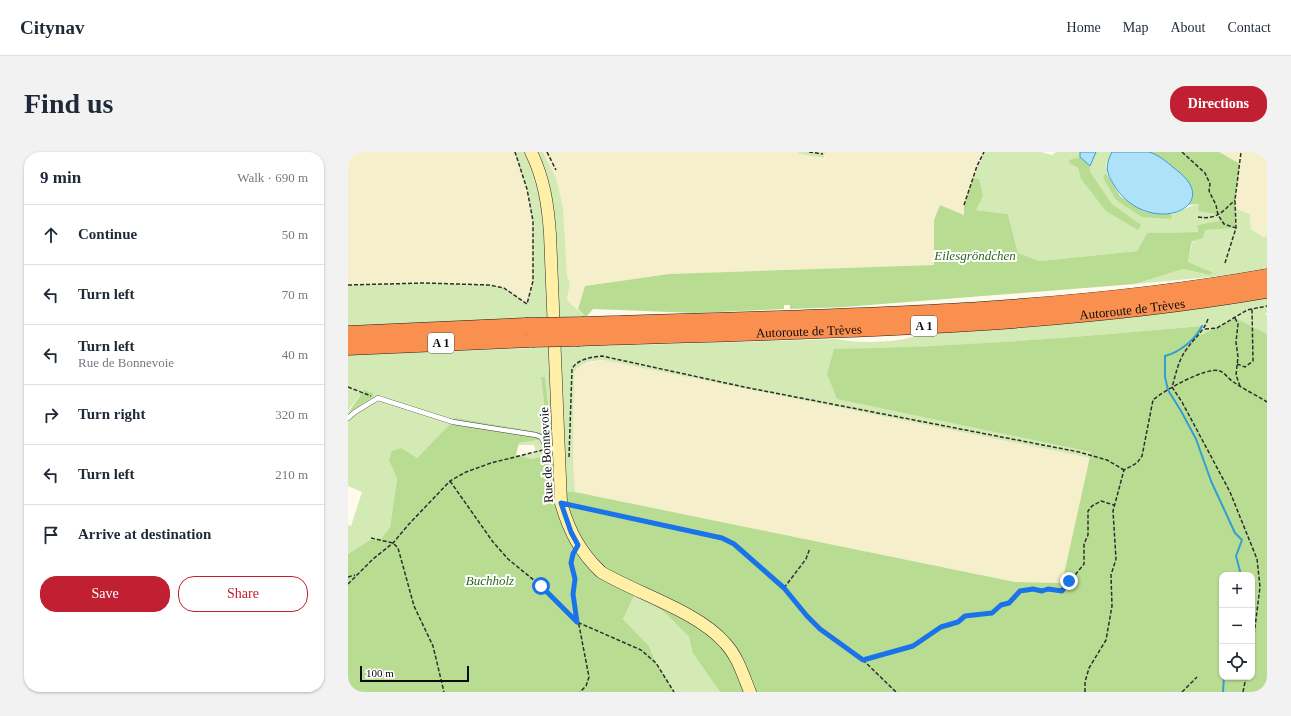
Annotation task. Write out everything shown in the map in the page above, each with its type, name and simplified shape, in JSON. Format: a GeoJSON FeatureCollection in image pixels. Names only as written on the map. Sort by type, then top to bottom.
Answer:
{"type":"FeatureCollection","features":[{"type":"Feature","properties":{"kind":"highway","name":"Autoroute de Trèves"},"geometry":{"type":"LineString","coordinates":[[348,334],[530,333],[1004,309],[1130,296],[1267,277]]}},
{"type":"Feature","properties":{"kind":"highway","name":"Autoroute de Trèves"},"geometry":{"type":"LineString","coordinates":[[582,331],[869,328],[1004,321],[1070,316],[1267,290]]}},
{"type":"Feature","properties":{"kind":"highway","name":"Autoroute de Trèves"},"geometry":{"type":"LineString","coordinates":[[348,347],[530,333]]}},
{"type":"Feature","properties":{"kind":"main road","name":"Rue de Bonnevoie"},"geometry":{"type":"LineString","coordinates":[[531,152],[542,179],[547,201],[550,234],[553,448],[561,503],[571,532],[588,560],[601,572],[709,628],[725,643],[739,663],[750,692]]}},
{"type":"Feature","properties":{"kind":"lane"},"geometry":{"type":"LineString","coordinates":[[348,418],[378,398],[453,422],[536,435],[541,437],[553,448]]}},
{"type":"Feature","properties":{"kind":"path"},"geometry":{"type":"LineString","coordinates":[[348,284],[424,283],[489,285],[504,288],[527,304],[533,281],[533,221],[527,188],[515,152]]}},
{"type":"Feature","properties":{"kind":"path"},"geometry":{"type":"LineString","coordinates":[[547,152],[556,170]]}},
{"type":"Feature","properties":{"kind":"path"},"geometry":{"type":"LineString","coordinates":[[809,152],[824,154]]}},
{"type":"Feature","properties":{"kind":"path"},"geometry":{"type":"LineString","coordinates":[[964,204],[977,166],[984,152]]}},
{"type":"Feature","properties":{"kind":"path"},"geometry":{"type":"LineString","coordinates":[[1182,152],[1205,173],[1210,184],[1209,191],[1216,205],[1218,216],[1224,224],[1236,228]]}},
{"type":"Feature","properties":{"kind":"path"},"geometry":{"type":"LineString","coordinates":[[1225,263],[1236,228],[1235,200],[1241,152]]}},
{"type":"Feature","properties":{"kind":"path"},"geometry":{"type":"LineString","coordinates":[[1198,217],[1208,218],[1218,216],[1235,200]]}},
{"type":"Feature","properties":{"kind":"path"},"geometry":{"type":"LineString","coordinates":[[1204,329],[1217,328],[1252,308],[1267,306]]}},
{"type":"Feature","properties":{"kind":"path"},"geometry":{"type":"LineString","coordinates":[[1237,364],[1246,367],[1253,361],[1252,308]]}},
{"type":"Feature","properties":{"kind":"path"},"geometry":{"type":"LineString","coordinates":[[1235,318],[1238,324],[1236,342],[1238,357],[1236,375],[1240,386]]}},
{"type":"Feature","properties":{"kind":"path"},"geometry":{"type":"LineString","coordinates":[[1208,320],[1204,329],[1186,349],[1177,366],[1172,387],[1182,402],[1230,492],[1257,559],[1260,587],[1253,644]]}},
{"type":"Feature","properties":{"kind":"path"},"geometry":{"type":"LineString","coordinates":[[569,461],[572,369],[577,362],[592,357],[602,356],[744,387],[1079,452],[1107,460],[1124,470]]}},
{"type":"Feature","properties":{"kind":"path"},"geometry":{"type":"LineString","coordinates":[[1085,692],[1085,682],[1089,668],[1106,640],[1112,606],[1111,575],[1116,559],[1113,511],[1114,505],[1124,470],[1137,463],[1142,456],[1154,400],[1172,387],[1206,372],[1217,370],[1222,372],[1231,381],[1267,402]]}},
{"type":"Feature","properties":{"kind":"path"},"geometry":{"type":"LineString","coordinates":[[348,387],[378,398]]}},
{"type":"Feature","properties":{"kind":"path"},"geometry":{"type":"LineString","coordinates":[[348,584],[393,543],[450,481],[466,472],[491,463],[553,448]]}},
{"type":"Feature","properties":{"kind":"path"},"geometry":{"type":"LineString","coordinates":[[450,481],[493,542],[508,559],[541,586],[577,622],[641,650],[656,663],[674,692]]}},
{"type":"Feature","properties":{"kind":"path"},"geometry":{"type":"LineString","coordinates":[[863,660],[913,646],[941,627],[958,622],[965,616],[992,613],[1001,605],[1009,603],[1020,591],[1033,589],[1042,591],[1048,589],[1062,591],[1084,564],[1084,544],[1088,535],[1088,511],[1092,506],[1101,501],[1114,505]]}},
{"type":"Feature","properties":{"kind":"path"},"geometry":{"type":"LineString","coordinates":[[561,503],[722,538],[734,544],[784,588],[820,629],[863,660],[896,692]]}},
{"type":"Feature","properties":{"kind":"path"},"geometry":{"type":"LineString","coordinates":[[371,538],[393,543],[398,548],[414,606],[433,646],[444,692]]}},
{"type":"Feature","properties":{"kind":"path"},"geometry":{"type":"LineString","coordinates":[[578,545],[573,554],[571,563],[575,579],[573,594],[577,622],[589,677],[586,686],[580,692]]}},
{"type":"Feature","properties":{"kind":"path"},"geometry":{"type":"LineString","coordinates":[[784,588],[806,559],[810,548]]}},
{"type":"Feature","properties":{"kind":"path"},"geometry":{"type":"LineString","coordinates":[[348,577],[357,575]]}},
{"type":"Feature","properties":{"kind":"path"},"geometry":{"type":"LineString","coordinates":[[1182,692],[1197,677]]}},
{"type":"Feature","properties":{"kind":"path"},"geometry":{"type":"LineString","coordinates":[[1243,692],[1245,680]]}},
{"type":"Feature","properties":{"kind":"path"},"geometry":{"type":"LineString","coordinates":[[1259,692],[1262,690],[1267,692]]}},
{"type":"Feature","properties":{"kind":"shaded area"},"geometry":{"type":"Polygon","coordinates":[[[348,152],[515,152],[527,189],[533,221],[533,281],[527,304],[517,298],[424,283],[348,285],[348,152]]]}},
{"type":"Feature","properties":{"kind":"shaded area"},"geometry":{"type":"Polygon","coordinates":[[[543,152],[798,152],[799,154],[825,158],[825,152],[984,152],[977,166],[964,205],[964,215],[940,205],[934,220],[934,265],[669,274],[585,286],[578,309],[567,300],[570,282],[567,277],[556,178],[543,152]]]}},
{"type":"Feature","properties":{"kind":"shaded area"},"geometry":{"type":"Polygon","coordinates":[[[1219,152],[1267,152],[1267,236],[1263,237],[1251,229],[1250,214],[1236,209],[1235,200],[1219,152]]]}},
{"type":"Feature","properties":{"kind":"shaded area"},"geometry":{"type":"Polygon","coordinates":[[[603,360],[1090,458],[1062,583],[1015,582],[575,492],[573,463],[574,371],[579,365],[603,360]]]}},
{"type":"Feature","properties":{"kind":"green space"},"geometry":{"type":"Polygon","coordinates":[[[515,152],[543,152],[556,178],[563,208],[567,277],[570,282],[567,300],[586,317],[348,326],[348,285],[424,283],[489,285],[504,288],[527,303],[533,281],[533,221],[527,189],[515,152]]]}},
{"type":"Feature","properties":{"kind":"green space"},"geometry":{"type":"Polygon","coordinates":[[[798,152],[825,152],[824,158],[799,154],[798,152]]]}},
{"type":"Feature","properties":{"kind":"green space"},"geometry":{"type":"Polygon","coordinates":[[[984,152],[1041,152],[1052,155],[1056,152],[1112,152],[1106,164],[1108,176],[1105,175],[1116,200],[1172,216],[1170,214],[1199,204],[1199,211],[1221,215],[1220,221],[1197,225],[1198,232],[1147,233],[1137,251],[1040,261],[1018,253],[1008,214],[976,210],[979,179],[973,178],[984,152]]]}},
{"type":"Feature","properties":{"kind":"green space","name":"Eilesgröndchen"},"geometry":{"type":"Polygon","coordinates":[[[1149,152],[1219,152],[1240,164],[1235,200],[1236,228],[1205,230],[1203,238],[1192,241],[1188,262],[1214,273],[1209,275],[1183,269],[1135,284],[844,307],[790,309],[790,305],[784,305],[784,309],[695,313],[593,309],[586,317],[578,309],[585,286],[669,274],[934,265],[934,220],[940,205],[964,215],[964,205],[973,178],[979,179],[983,196],[976,210],[1008,214],[1018,253],[1040,261],[1137,251],[1147,233],[1198,232],[1197,225],[1219,221],[1221,215],[1198,211],[1199,204],[1189,205],[1192,195],[1163,159],[1149,152]]]}},
{"type":"Feature","properties":{"kind":"green space"},"geometry":{"type":"Polygon","coordinates":[[[1080,157],[1090,166],[1090,172],[1112,204],[1141,225],[1138,230],[1106,211],[1081,179],[1078,167],[1070,164],[1069,160],[1080,157]]]}},
{"type":"Feature","properties":{"kind":"green space"},"geometry":{"type":"Polygon","coordinates":[[[1105,174],[1108,176],[1120,196],[1144,212],[1170,214],[1172,216],[1171,219],[1142,217],[1116,200],[1103,178],[1105,174]]]}},
{"type":"Feature","properties":{"kind":"green space"},"geometry":{"type":"Polygon","coordinates":[[[1236,209],[1250,214],[1251,229],[1263,237],[1267,236],[1267,269],[1232,275],[1135,284],[1183,269],[1209,275],[1214,273],[1188,262],[1193,240],[1205,230],[1236,228],[1236,209]]]}},
{"type":"Feature","properties":{"kind":"green space"},"geometry":{"type":"Polygon","coordinates":[[[1267,297],[1267,313],[1265,313],[1267,316],[1267,334],[1235,318],[1199,336],[1202,326],[926,347],[834,350],[1091,452],[1090,458],[603,360],[587,363],[580,366],[574,372],[573,463],[575,492],[558,491],[532,459],[516,456],[536,453],[534,445],[518,445],[519,443],[544,439],[551,434],[541,377],[547,431],[543,433],[452,424],[397,477],[390,527],[381,539],[370,540],[348,554],[348,525],[351,526],[362,492],[348,486],[348,413],[372,397],[360,395],[348,411],[348,355],[837,339],[857,342],[880,342],[903,339],[922,334],[1130,317],[1267,297]]]}},
{"type":"Feature","properties":{"kind":"green space","name":"Buchholz"},"geometry":{"type":"Polygon","coordinates":[[[1235,318],[1267,334],[1267,692],[720,692],[692,652],[689,637],[664,612],[635,594],[623,619],[649,646],[656,663],[674,692],[348,692],[348,554],[370,540],[381,539],[390,527],[397,478],[389,460],[392,451],[401,448],[417,458],[456,418],[543,433],[547,431],[541,377],[545,377],[551,434],[544,439],[519,443],[516,455],[532,459],[549,455],[555,462],[559,491],[575,492],[1015,582],[1062,583],[1091,452],[837,399],[827,374],[834,349],[1018,341],[1202,326],[1199,336],[1235,318]]]}},
{"type":"Feature","properties":{"kind":"green space"},"geometry":{"type":"Polygon","coordinates":[[[364,390],[373,393],[373,397],[348,413],[364,390]]]}},
{"type":"Feature","properties":{"kind":"green space"},"geometry":{"type":"Polygon","coordinates":[[[635,594],[664,612],[689,637],[692,652],[720,692],[674,692],[656,663],[649,646],[623,619],[635,594]]]}},
{"type":"Feature","properties":{"kind":"water"},"geometry":{"type":"Polygon","coordinates":[[[1080,152],[1096,152],[1090,166],[1080,157],[1080,152]]]}},
{"type":"Feature","properties":{"kind":"water"},"geometry":{"type":"Polygon","coordinates":[[[1112,152],[1149,152],[1165,160],[1179,172],[1190,185],[1192,197],[1187,206],[1175,212],[1160,214],[1144,211],[1128,201],[1109,177],[1107,165],[1112,152]]]}},
{"type":"Feature","properties":{"kind":"waterway"},"geometry":{"type":"LineString","coordinates":[[1202,326],[1191,341],[1176,352],[1165,356],[1165,377],[1168,390],[1196,439],[1211,481],[1235,533],[1242,540],[1236,556],[1240,572]]}},
{"type":"Feature","properties":{"kind":"waterway"},"geometry":{"type":"LineString","coordinates":[[1223,692],[1224,680]]}},
{"type":"Feature","properties":{"kind":"route"},"geometry":{"type":"LineString","coordinates":[[541,586],[563,610],[577,622],[573,594],[575,579],[571,563],[573,554],[578,545],[571,532],[561,503],[722,538],[734,544],[784,588],[820,629],[863,660],[913,646],[941,627],[958,622],[965,616],[992,613],[1001,605],[1009,603],[1020,591],[1033,589],[1042,591],[1048,589],[1062,591],[1065,589],[1069,581]]}}]}
